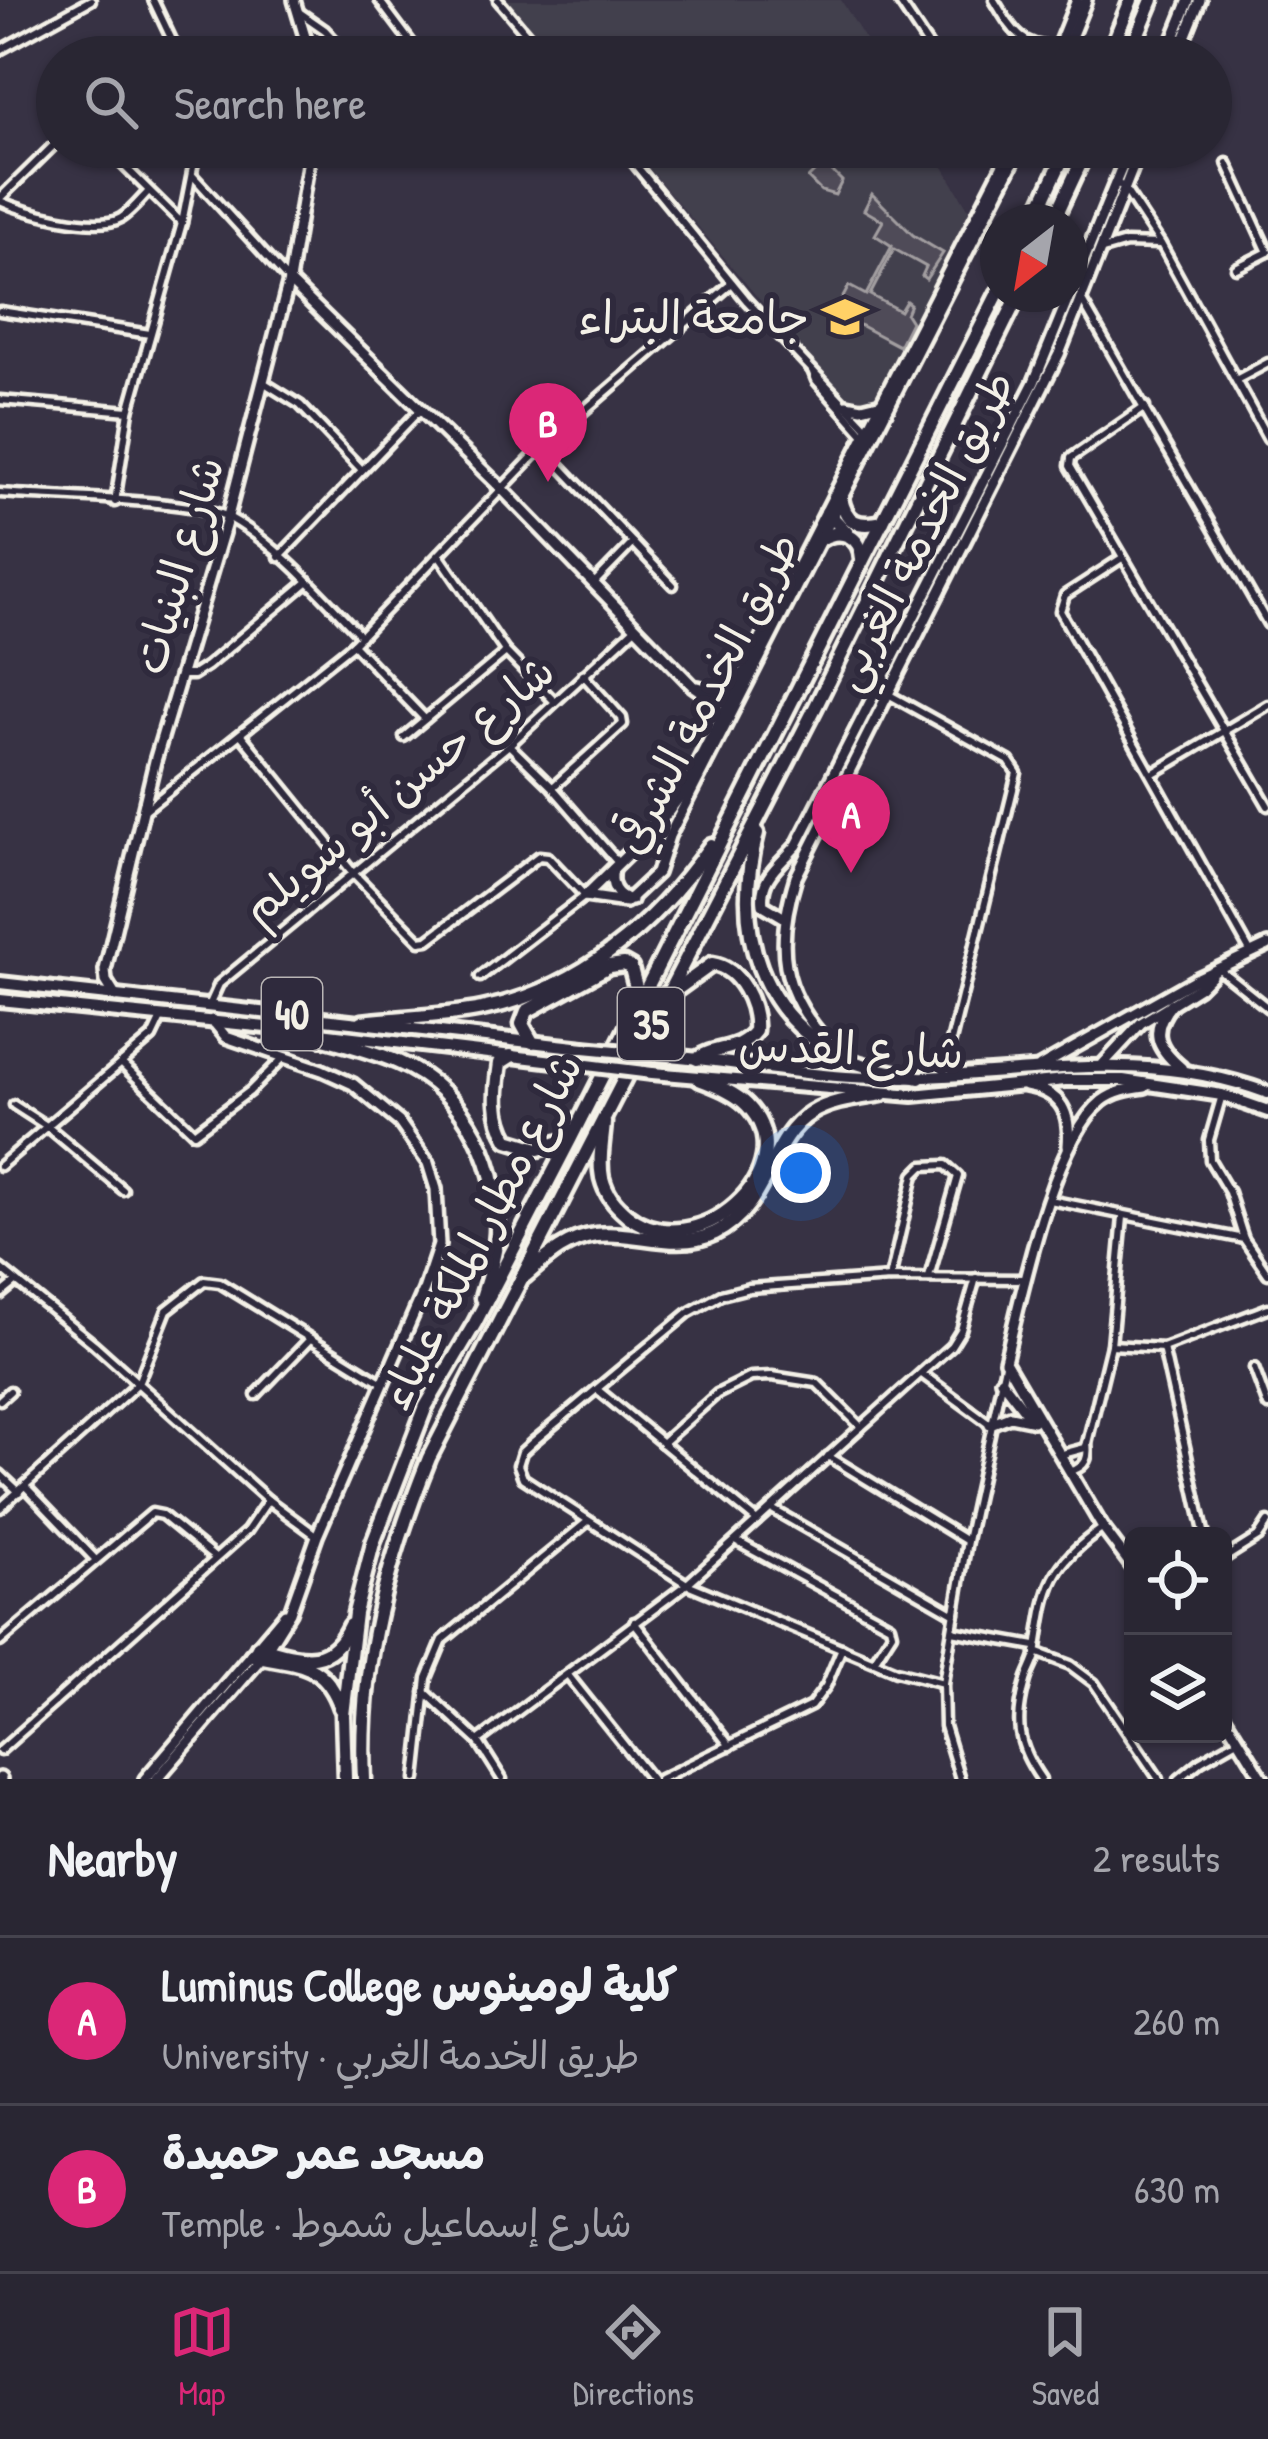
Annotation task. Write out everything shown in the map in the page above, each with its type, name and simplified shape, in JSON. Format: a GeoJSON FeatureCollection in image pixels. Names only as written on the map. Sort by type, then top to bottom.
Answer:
{"type":"FeatureCollection","features":[{"type":"Feature","properties":{"kind":"highway"},"geometry":{"type":"LineString","coordinates":[[1117,36],[1132,0]]}},
{"type":"Feature","properties":{"kind":"highway"},"geometry":{"type":"LineString","coordinates":[[1137,36],[1152,0]]}},
{"type":"Feature","properties":{"kind":"highway"},"geometry":{"type":"LineString","coordinates":[[1041,204],[1058,168]]}},
{"type":"Feature","properties":{"kind":"highway"},"geometry":{"type":"LineString","coordinates":[[1061,204],[1078,168]]}},
{"type":"Feature","properties":{"kind":"highway","name":"شارع مطار الملكة علياء"},"geometry":{"type":"LineString","coordinates":[[344,1779],[343,1715],[355,1613],[373,1543],[426,1406],[475,1323],[571,1138],[988,312]]}},
{"type":"Feature","properties":{"kind":"highway","name":"شارع مطار الملكة علياء"},"geometry":{"type":"LineString","coordinates":[[364,1779],[363,1721],[370,1657],[397,1537],[429,1458],[762,812],[1009,312]]}},
{"type":"Feature","properties":{"kind":"highway"},"geometry":{"type":"LineString","coordinates":[[842,498],[853,522],[866,526],[883,522]]}},
{"type":"Feature","properties":{"kind":"highway"},"geometry":{"type":"LineString","coordinates":[[829,514],[862,554],[860,569]]}},
{"type":"Feature","properties":{"kind":"highway"},"geometry":{"type":"LineString","coordinates":[[821,538],[836,533],[851,536]]}},
{"type":"Feature","properties":{"kind":"highway"},"geometry":{"type":"LineString","coordinates":[[362,1022],[486,1009],[576,974],[649,920],[679,889],[743,800]]}},
{"type":"Feature","properties":{"kind":"highway"},"geometry":{"type":"LineString","coordinates":[[762,812],[746,891],[751,945],[767,984],[790,1017],[839,1054],[919,1078]]}},
{"type":"Feature","properties":{"kind":"highway"},"geometry":{"type":"LineString","coordinates":[[664,999],[712,964],[725,966],[742,986],[754,1012],[752,1036],[737,1047],[697,1059]]}},
{"type":"Feature","properties":{"kind":"highway"},"geometry":{"type":"LineString","coordinates":[[532,1042],[522,1024],[527,1011],[609,966],[631,968],[639,999]]}},
{"type":"Feature","properties":{"kind":"highway","name":"شارع القدس"},"geometry":{"type":"LineString","coordinates":[[0,983],[868,1078],[1102,1064],[1184,1070],[1268,1093]]}},
{"type":"Feature","properties":{"kind":"highway","name":"شارع القدس"},"geometry":{"type":"LineString","coordinates":[[0,1000],[292,1029],[699,1079],[883,1094],[1099,1079],[1222,1095],[1268,1111]]}},
{"type":"Feature","properties":{"kind":"highway"},"geometry":{"type":"LineString","coordinates":[[1171,1004],[1158,1022],[1156,1037],[1164,1052],[1184,1070]]}},
{"type":"Feature","properties":{"kind":"highway"},"geometry":{"type":"LineString","coordinates":[[292,1029],[403,1064],[447,1096],[472,1128],[490,1162],[497,1195],[496,1243],[475,1323]]}},
{"type":"Feature","properties":{"kind":"highway"},"geometry":{"type":"LineString","coordinates":[[512,1056],[500,1063],[496,1092],[497,1114],[508,1140],[538,1149],[571,1138]]}},
{"type":"Feature","properties":{"kind":"highway"},"geometry":{"type":"LineString","coordinates":[[1099,1079],[1102,1064]]}},
{"type":"Feature","properties":{"kind":"highway"},"geometry":{"type":"LineString","coordinates":[[605,1114],[600,1171],[613,1202],[647,1226],[670,1231],[700,1226],[744,1197],[759,1172],[764,1150],[759,1124],[748,1106],[699,1079]]}},
{"type":"Feature","properties":{"kind":"highway"},"geometry":{"type":"LineString","coordinates":[[519,1280],[554,1251],[595,1235],[675,1242],[713,1234],[753,1202],[801,1120],[824,1107],[883,1094]]}},
{"type":"Feature","properties":{"kind":"highway"},"geometry":{"type":"LineString","coordinates":[[260,1652],[325,1656],[339,1646],[355,1613]]}},
{"type":"Feature","properties":{"kind":"highway"},"geometry":{"type":"LineString","coordinates":[[260,1652],[324,1675],[343,1715]]}},
{"type":"Feature","properties":{"kind":"street"},"geometry":{"type":"LineString","coordinates":[[0,50],[91,0]]}},
{"type":"Feature","properties":{"kind":"street"},"geometry":{"type":"LineString","coordinates":[[153,0],[170,36]]}},
{"type":"Feature","properties":{"kind":"street"},"geometry":{"type":"LineString","coordinates":[[379,0],[405,36]]}},
{"type":"Feature","properties":{"kind":"street"},"geometry":{"type":"LineString","coordinates":[[498,0],[528,36]]}},
{"type":"Feature","properties":{"kind":"street"},"geometry":{"type":"LineString","coordinates":[[898,0],[922,36]]}},
{"type":"Feature","properties":{"kind":"street"},"geometry":{"type":"LineString","coordinates":[[994,0],[1019,36]]}},
{"type":"Feature","properties":{"kind":"street"},"geometry":{"type":"LineString","coordinates":[[1066,36],[1081,0]]}},
{"type":"Feature","properties":{"kind":"street"},"geometry":{"type":"LineString","coordinates":[[1174,36],[1189,0]]}},
{"type":"Feature","properties":{"kind":"street"},"geometry":{"type":"LineString","coordinates":[[1185,36],[1200,0]]}},
{"type":"Feature","properties":{"kind":"street"},"geometry":{"type":"LineString","coordinates":[[296,5],[305,36]]}},
{"type":"Feature","properties":{"kind":"street"},"geometry":{"type":"LineString","coordinates":[[296,5],[331,36]]}},
{"type":"Feature","properties":{"kind":"street"},"geometry":{"type":"LineString","coordinates":[[36,163],[0,199],[36,214],[106,222],[121,218],[149,191]]}},
{"type":"Feature","properties":{"kind":"street"},"geometry":{"type":"LineString","coordinates":[[126,168],[182,223]]}},
{"type":"Feature","properties":{"kind":"street"},"geometry":{"type":"LineString","coordinates":[[116,502],[130,411],[194,168]]}},
{"type":"Feature","properties":{"kind":"street","name":"شارع البنيات"},"geometry":{"type":"LineString","coordinates":[[116,997],[105,976],[155,761],[228,516],[289,281],[307,168]]}},
{"type":"Feature","properties":{"kind":"street"},"geometry":{"type":"LineString","coordinates":[[638,168],[870,436]]}},
{"type":"Feature","properties":{"kind":"street","name":"طريق الخدمة الشرقي"},"geometry":{"type":"LineString","coordinates":[[586,896],[674,807],[821,538],[829,514],[842,498],[882,403],[1002,168]]}},
{"type":"Feature","properties":{"kind":"street","name":"طريق الخدمة الشرقي"},"geometry":{"type":"LineString","coordinates":[[586,896],[616,904],[632,900],[657,873],[666,842],[734,698],[1006,168]]}},
{"type":"Feature","properties":{"kind":"street","name":"طريق الخدمة الغربي"},"geometry":{"type":"LineString","coordinates":[[1088,275],[1124,168]]}},
{"type":"Feature","properties":{"kind":"street","name":"طريق الخدمة الغربي"},"geometry":{"type":"LineString","coordinates":[[1088,269],[1129,168]]}},
{"type":"Feature","properties":{"kind":"street"},"geometry":{"type":"LineString","coordinates":[[1229,168],[1268,252],[1236,268]]}},
{"type":"Feature","properties":{"kind":"street"},"geometry":{"type":"LineString","coordinates":[[193,176],[289,281],[500,487],[693,686],[734,698]]}},
{"type":"Feature","properties":{"kind":"street"},"geometry":{"type":"LineString","coordinates":[[1120,185],[1161,244],[1268,439]]}},
{"type":"Feature","properties":{"kind":"street"},"geometry":{"type":"LineString","coordinates":[[1099,252],[1126,243],[1161,244]]}},
{"type":"Feature","properties":{"kind":"street"},"geometry":{"type":"LineString","coordinates":[[146,809],[362,636],[542,447],[733,283]]}},
{"type":"Feature","properties":{"kind":"street"},"geometry":{"type":"LineString","coordinates":[[0,311],[150,334]]}},
{"type":"Feature","properties":{"kind":"street","name":"طريق الخدمة الغربي"},"geometry":{"type":"LineString","coordinates":[[839,1054],[814,1028],[792,987],[782,945],[800,867],[831,791],[1070,312]]}},
{"type":"Feature","properties":{"kind":"street","name":"طريق الخدمة الغربي"},"geometry":{"type":"LineString","coordinates":[[785,918],[763,905],[763,889],[775,866],[797,845],[888,694],[1045,385],[1072,312]]}},
{"type":"Feature","properties":{"kind":"street"},"geometry":{"type":"LineString","coordinates":[[1086,312],[1268,624]]}},
{"type":"Feature","properties":{"kind":"street"},"geometry":{"type":"LineString","coordinates":[[1236,380],[1268,363]]}},
{"type":"Feature","properties":{"kind":"street"},"geometry":{"type":"LineString","coordinates":[[812,370],[870,436]]}},
{"type":"Feature","properties":{"kind":"street"},"geometry":{"type":"LineString","coordinates":[[262,381],[300,404],[362,470]]}},
{"type":"Feature","properties":{"kind":"street"},"geometry":{"type":"LineString","coordinates":[[0,400],[130,411]]}},
{"type":"Feature","properties":{"kind":"street"},"geometry":{"type":"LineString","coordinates":[[847,405],[869,408],[882,403]]}},
{"type":"Feature","properties":{"kind":"street"},"geometry":{"type":"LineString","coordinates":[[1145,407],[1070,462],[1268,806]]}},
{"type":"Feature","properties":{"kind":"street"},"geometry":{"type":"LineString","coordinates":[[280,557],[420,410]]}},
{"type":"Feature","properties":{"kind":"street"},"geometry":{"type":"LineString","coordinates":[[542,447],[673,586]]}},
{"type":"Feature","properties":{"kind":"street"},"geometry":{"type":"LineString","coordinates":[[0,493],[172,506],[228,516],[280,557],[362,636]]}},
{"type":"Feature","properties":{"kind":"street"},"geometry":{"type":"LineString","coordinates":[[594,583],[633,543]]}},
{"type":"Feature","properties":{"kind":"street"},"geometry":{"type":"LineString","coordinates":[[440,554],[506,652],[554,701]]}},
{"type":"Feature","properties":{"kind":"street"},"geometry":{"type":"LineString","coordinates":[[1122,558],[1065,595],[1060,611],[1251,954]]}},
{"type":"Feature","properties":{"kind":"street"},"geometry":{"type":"LineString","coordinates":[[181,675],[194,675],[207,666],[307,582]]}},
{"type":"Feature","properties":{"kind":"street","name":"شارع حسن أبو سويلم"},"geometry":{"type":"LineString","coordinates":[[209,1006],[219,984],[509,746],[635,627]]}},
{"type":"Feature","properties":{"kind":"street"},"geometry":{"type":"LineString","coordinates":[[353,644],[425,719]]}},
{"type":"Feature","properties":{"kind":"street"},"geometry":{"type":"LineString","coordinates":[[404,737],[506,652]]}},
{"type":"Feature","properties":{"kind":"street"},"geometry":{"type":"LineString","coordinates":[[553,788],[623,724],[583,675]]}},
{"type":"Feature","properties":{"kind":"street"},"geometry":{"type":"LineString","coordinates":[[888,694],[1009,761],[1018,777],[943,1077]]}},
{"type":"Feature","properties":{"kind":"street"},"geometry":{"type":"LineString","coordinates":[[1151,774],[1268,705]]}},
{"type":"Feature","properties":{"kind":"street"},"geometry":{"type":"LineString","coordinates":[[242,736],[353,873],[414,938],[424,941],[539,856],[548,857],[586,896],[480,977]]}},
{"type":"Feature","properties":{"kind":"street"},"geometry":{"type":"LineString","coordinates":[[509,746],[553,788],[616,867],[613,887],[632,900]]}},
{"type":"Feature","properties":{"kind":"street"},"geometry":{"type":"LineString","coordinates":[[638,846],[653,848],[662,860]]}},
{"type":"Feature","properties":{"kind":"street"},"geometry":{"type":"LineString","coordinates":[[104,921],[118,922]]}},
{"type":"Feature","properties":{"kind":"street"},"geometry":{"type":"LineString","coordinates":[[1040,1067],[1268,945]]}},
{"type":"Feature","properties":{"kind":"street"},"geometry":{"type":"LineString","coordinates":[[1102,1064],[1141,1023],[1199,987],[1217,970]]}},
{"type":"Feature","properties":{"kind":"street"},"geometry":{"type":"LineString","coordinates":[[1217,970],[1268,1008]]}},
{"type":"Feature","properties":{"kind":"street"},"geometry":{"type":"LineString","coordinates":[[0,1166],[152,1036],[162,1016]]}},
{"type":"Feature","properties":{"kind":"street"},"geometry":{"type":"LineString","coordinates":[[157,1779],[290,1612],[317,1536],[436,1262],[440,1229],[428,1163],[380,1105],[352,1084],[226,1037],[212,1020]]}},
{"type":"Feature","properties":{"kind":"street"},"geometry":{"type":"LineString","coordinates":[[121,1063],[194,1132],[250,1091],[284,1057]]}},
{"type":"Feature","properties":{"kind":"street"},"geometry":{"type":"LineString","coordinates":[[1015,1084],[1046,1091],[1064,1106],[1070,1122],[1067,1153]]}},
{"type":"Feature","properties":{"kind":"street"},"geometry":{"type":"LineString","coordinates":[[960,1779],[944,1726],[943,1683],[989,1424],[1026,1279],[1067,1153],[1087,1118],[1103,1100],[1122,1090],[1161,1085]]}},
{"type":"Feature","properties":{"kind":"street"},"geometry":{"type":"LineString","coordinates":[[1222,1095],[1209,1151],[1213,1167],[1237,1209],[1244,1239],[1268,1274]]}},
{"type":"Feature","properties":{"kind":"street"},"geometry":{"type":"LineString","coordinates":[[14,1106],[123,1190]]}},
{"type":"Feature","properties":{"kind":"street"},"geometry":{"type":"LineString","coordinates":[[890,1278],[914,1175],[923,1166],[946,1165],[958,1176],[929,1276]]}},
{"type":"Feature","properties":{"kind":"street"},"geometry":{"type":"LineString","coordinates":[[1050,1200],[1244,1239]]}},
{"type":"Feature","properties":{"kind":"street"},"geometry":{"type":"LineString","coordinates":[[1069,1472],[1085,1464],[1111,1345],[1124,1217]]}},
{"type":"Feature","properties":{"kind":"street"},"geometry":{"type":"LineString","coordinates":[[0,1268],[317,1536]]}},
{"type":"Feature","properties":{"kind":"street"},"geometry":{"type":"LineString","coordinates":[[943,1683],[912,1676],[687,1584],[523,1478],[518,1466],[526,1448],[688,1313],[721,1295],[749,1288],[890,1278],[1026,1279]]}},
{"type":"Feature","properties":{"kind":"street"},"geometry":{"type":"LineString","coordinates":[[478,1741],[687,1584],[922,1374],[957,1339],[976,1278]]}},
{"type":"Feature","properties":{"kind":"street"},"geometry":{"type":"LineString","coordinates":[[0,1508],[138,1384],[166,1310],[204,1281],[220,1283],[382,1382]]}},
{"type":"Feature","properties":{"kind":"street"},"geometry":{"type":"LineString","coordinates":[[0,1295],[16,1282]]}},
{"type":"Feature","properties":{"kind":"street"},"geometry":{"type":"LineString","coordinates":[[1111,1345],[1162,1348],[1268,1308]]}},
{"type":"Feature","properties":{"kind":"street"},"geometry":{"type":"LineString","coordinates":[[256,1395],[310,1339]]}},
{"type":"Feature","properties":{"kind":"street"},"geometry":{"type":"LineString","coordinates":[[1162,1348],[1203,1527]]}},
{"type":"Feature","properties":{"kind":"street"},"geometry":{"type":"LineString","coordinates":[[1005,1361],[1124,1556]]}},
{"type":"Feature","properties":{"kind":"street"},"geometry":{"type":"LineString","coordinates":[[1254,1368],[1268,1406]]}},
{"type":"Feature","properties":{"kind":"street"},"geometry":{"type":"LineString","coordinates":[[922,1374],[989,1424]]}},
{"type":"Feature","properties":{"kind":"street"},"geometry":{"type":"LineString","coordinates":[[662,1444],[717,1394],[751,1377],[817,1383],[861,1427]]}},
{"type":"Feature","properties":{"kind":"street"},"geometry":{"type":"LineString","coordinates":[[1001,1380],[1046,1433]]}},
{"type":"Feature","properties":{"kind":"street"},"geometry":{"type":"LineString","coordinates":[[598,1390],[758,1521]]}},
{"type":"Feature","properties":{"kind":"street"},"geometry":{"type":"LineString","coordinates":[[0,1400],[10,1391]]}},
{"type":"Feature","properties":{"kind":"street"},"geometry":{"type":"LineString","coordinates":[[989,1424],[1017,1416],[1034,1422]]}},
{"type":"Feature","properties":{"kind":"street"},"geometry":{"type":"LineString","coordinates":[[1059,1455],[1088,1443]]}},
{"type":"Feature","properties":{"kind":"street"},"geometry":{"type":"LineString","coordinates":[[828,1456],[967,1541]]}},
{"type":"Feature","properties":{"kind":"street"},"geometry":{"type":"LineString","coordinates":[[0,1474],[95,1559]]}},
{"type":"Feature","properties":{"kind":"street"},"geometry":{"type":"LineString","coordinates":[[0,1751],[247,1531],[268,1499]]}},
{"type":"Feature","properties":{"kind":"street"},"geometry":{"type":"LineString","coordinates":[[772,1508],[955,1614]]}},
{"type":"Feature","properties":{"kind":"street"},"geometry":{"type":"LineString","coordinates":[[0,1642],[152,1513],[216,1559]]}},
{"type":"Feature","properties":{"kind":"street"},"geometry":{"type":"LineString","coordinates":[[416,1779],[430,1666],[442,1640],[587,1522]]}},
{"type":"Feature","properties":{"kind":"street"},"geometry":{"type":"LineString","coordinates":[[1232,1553],[1258,1537],[1268,1522]]}},
{"type":"Feature","properties":{"kind":"street"},"geometry":{"type":"LineString","coordinates":[[1041,1779],[1022,1752],[1019,1735],[1045,1598],[1057,1569],[1103,1528]]}},
{"type":"Feature","properties":{"kind":"street"},"geometry":{"type":"LineString","coordinates":[[736,1540],[890,1625],[892,1634],[874,1661]]}},
{"type":"Feature","properties":{"kind":"street"},"geometry":{"type":"LineString","coordinates":[[634,1622],[730,1746]]}},
{"type":"Feature","properties":{"kind":"street"},"geometry":{"type":"LineString","coordinates":[[952,1631],[1036,1649],[1070,1665],[1094,1683],[1159,1779]]}},
{"type":"Feature","properties":{"kind":"street"},"geometry":{"type":"LineString","coordinates":[[568,1675],[656,1779],[811,1706],[826,1686],[842,1648]]}},
{"type":"Feature","properties":{"kind":"street"},"geometry":{"type":"LineString","coordinates":[[145,1779],[260,1652]]}},
{"type":"Feature","properties":{"kind":"street"},"geometry":{"type":"LineString","coordinates":[[425,1693],[478,1741],[502,1779]]}},
{"type":"Feature","properties":{"kind":"street"},"geometry":{"type":"LineString","coordinates":[[1232,1730],[1260,1775],[1268,1762]]}},
{"type":"Feature","properties":{"kind":"street"},"geometry":{"type":"LineString","coordinates":[[1179,1779],[1238,1740]]}},
{"type":"Feature","properties":{"kind":"shaded area"},"geometry":{"type":"Polygon","coordinates":[[[507,0],[841,0],[863,36],[537,36],[507,0]]]}},
{"type":"Feature","properties":{"kind":"shaded area","name":"جامعة البتراء"},"geometry":{"type":"Polygon","coordinates":[[[649,168],[944,168],[969,210],[864,424],[649,168]]]}},
{"type":"Feature","properties":{"kind":"shaded area"},"geometry":{"type":"Polygon","coordinates":[[[811,168],[829,168],[842,181],[835,195],[821,191],[808,178],[814,172],[811,168]]]}},
{"type":"Feature","properties":{"kind":"shaded area"},"geometry":{"type":"Polygon","coordinates":[[[872,194],[913,235],[943,253],[926,279],[922,276],[926,267],[894,249],[870,295],[900,311],[906,301],[910,304],[906,314],[911,322],[899,346],[835,312],[849,286],[866,295],[892,246],[875,235],[883,221],[864,210],[872,194]]]}},
{"type":"Feature","properties":{"kind":"place","name":"جامعة البتراء"},"geometry":{"type":"Point","coordinates":[845,317]}},
{"type":"Feature","properties":{"kind":"place","name":"مسجد عمر حميدة"},"geometry":{"type":"Point","coordinates":[548,482]}},
{"type":"Feature","properties":{"kind":"place","name":"Luminus College كلية لومينوس"},"geometry":{"type":"Point","coordinates":[851,873]}}]}
